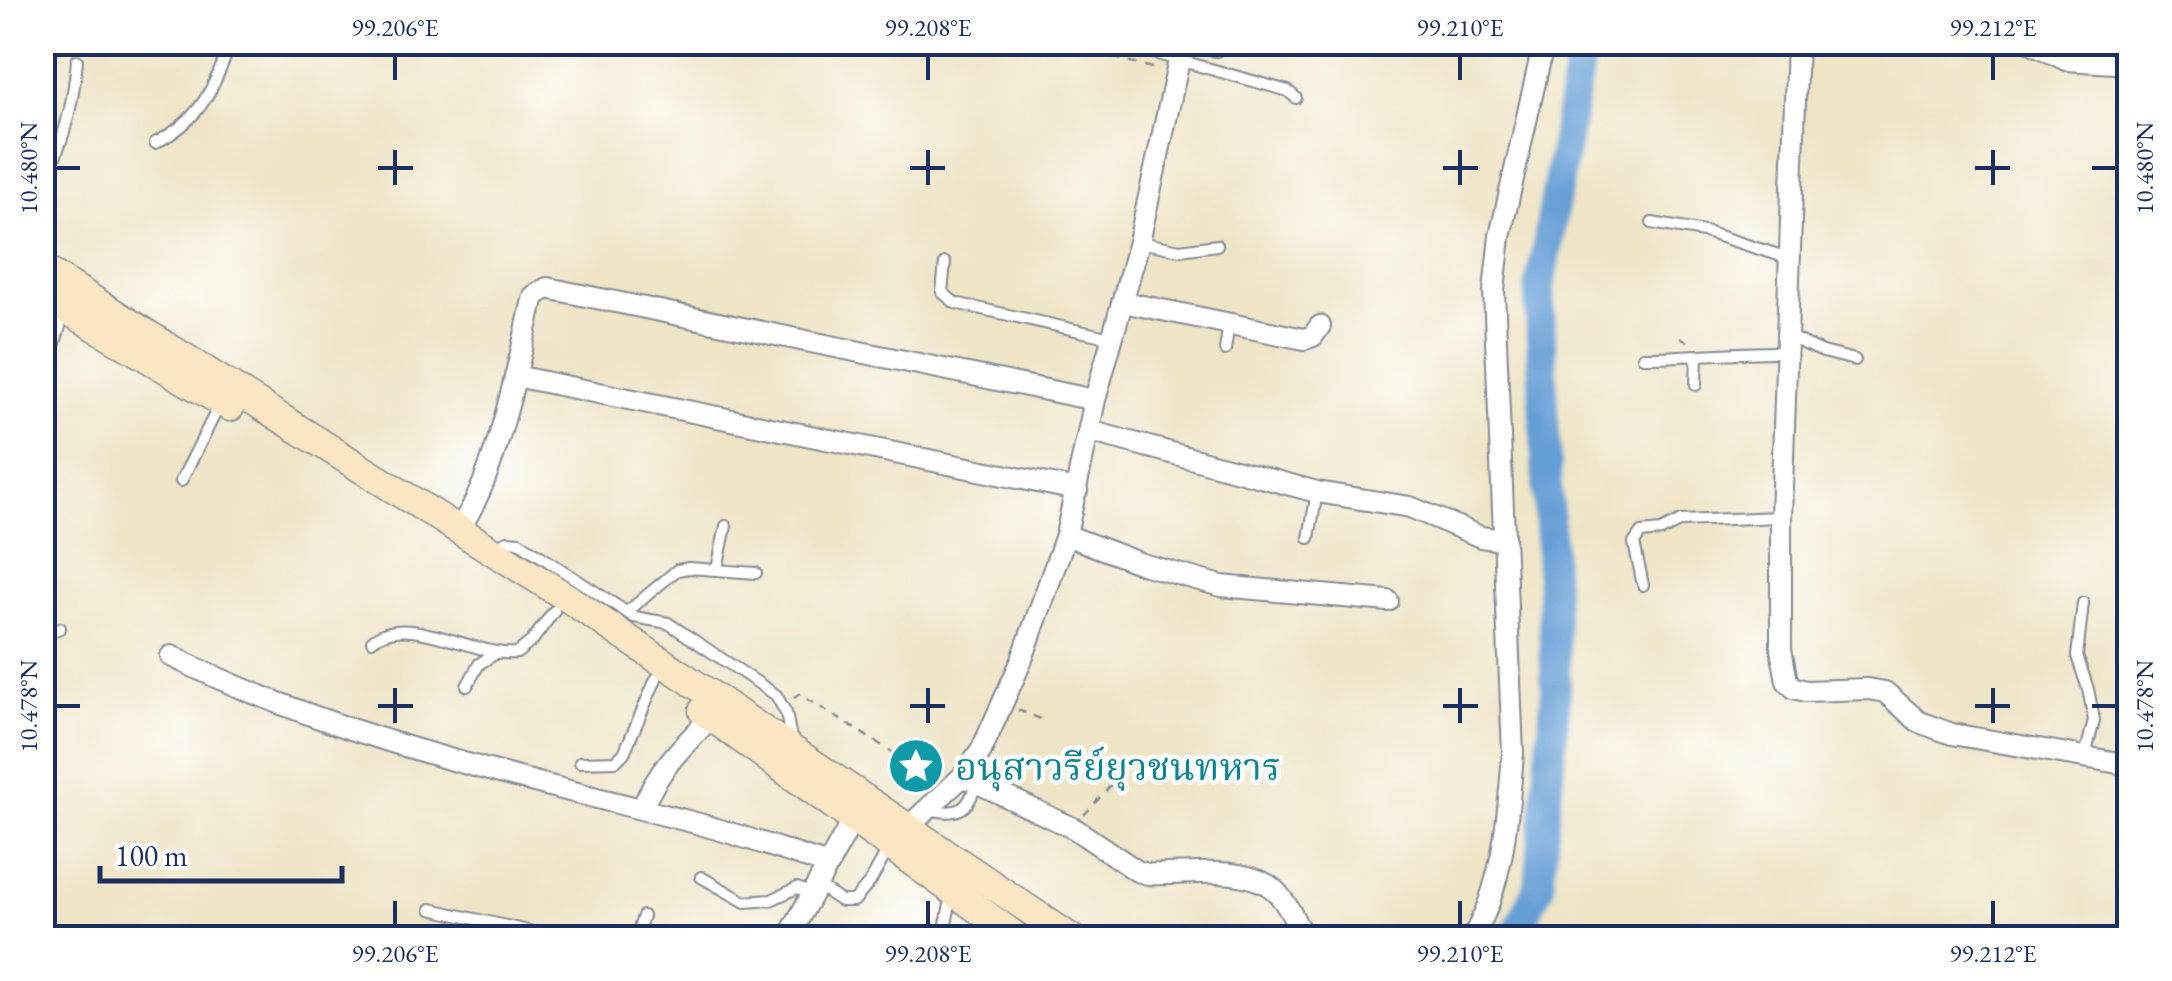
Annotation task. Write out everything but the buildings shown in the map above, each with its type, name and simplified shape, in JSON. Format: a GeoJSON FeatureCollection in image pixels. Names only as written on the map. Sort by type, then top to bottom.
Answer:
{"type":"FeatureCollection","features":[{"type":"Feature","properties":{"kind":"main road"},"geometry":{"type":"LineString","coordinates":[[42,268],[59,296],[221,402],[411,516],[712,717],[852,821],[909,827],[953,888],[1018,938]]}},
{"type":"Feature","properties":{"kind":"main road"},"geometry":{"type":"LineString","coordinates":[[59,296],[490,549],[1070,938]]}},
{"type":"Feature","properties":{"kind":"street"},"geometry":{"type":"LineString","coordinates":[[1472,938],[1480,925],[1500,860],[1513,754],[1494,292],[1500,236],[1544,42]]}},
{"type":"Feature","properties":{"kind":"street"},"geometry":{"type":"LineString","coordinates":[[1796,42],[1781,517],[1781,649],[1787,681],[1806,692],[1885,692],[1909,715],[1941,730],[2130,765]]}},
{"type":"Feature","properties":{"kind":"street"},"geometry":{"type":"LineString","coordinates":[[2030,42],[2074,62],[2130,64]]}},
{"type":"Feature","properties":{"kind":"street"},"geometry":{"type":"LineString","coordinates":[[909,827],[969,780],[1021,662],[1066,535],[1095,400],[1138,242],[1180,56]]}},
{"type":"Feature","properties":{"kind":"street"},"geometry":{"type":"LineString","coordinates":[[458,529],[470,513],[515,376],[534,296],[547,288],[1095,400]]}},
{"type":"Feature","properties":{"kind":"street"},"geometry":{"type":"LineString","coordinates":[[42,368],[59,296]]}},
{"type":"Feature","properties":{"kind":"street"},"geometry":{"type":"LineString","coordinates":[[1123,302],[1304,339],[1314,336],[1320,326]]}},
{"type":"Feature","properties":{"kind":"street"},"geometry":{"type":"LineString","coordinates":[[515,376],[1077,490]]}},
{"type":"Feature","properties":{"kind":"street"},"geometry":{"type":"LineString","coordinates":[[1088,431],[1317,492],[1410,506],[1481,537],[1502,540]]}},
{"type":"Feature","properties":{"kind":"street"},"geometry":{"type":"LineString","coordinates":[[1066,535],[1142,564],[1220,586],[1388,601]]}},
{"type":"Feature","properties":{"kind":"street"},"geometry":{"type":"LineString","coordinates":[[171,656],[226,684],[384,742],[717,829],[829,865]]}},
{"type":"Feature","properties":{"kind":"street"},"geometry":{"type":"LineString","coordinates":[[642,809],[651,785],[666,764],[712,717]]}},
{"type":"Feature","properties":{"kind":"street"},"geometry":{"type":"LineString","coordinates":[[969,780],[1075,828],[1120,860],[1148,874],[1219,874],[1267,884],[1279,896],[1303,938]]}},
{"type":"Feature","properties":{"kind":"street"},"geometry":{"type":"LineString","coordinates":[[788,938],[852,821]]}},
{"type":"Feature","properties":{"kind":"lane"},"geometry":{"type":"LineString","coordinates":[[155,143],[190,121],[202,106],[232,42]]}},
{"type":"Feature","properties":{"kind":"lane"},"geometry":{"type":"LineString","coordinates":[[1115,42],[1180,56],[1288,91],[1296,98]]}},
{"type":"Feature","properties":{"kind":"lane"},"geometry":{"type":"LineString","coordinates":[[1180,56],[1216,51]]}},
{"type":"Feature","properties":{"kind":"lane"},"geometry":{"type":"LineString","coordinates":[[42,184],[67,128],[77,60]]}},
{"type":"Feature","properties":{"kind":"lane"},"geometry":{"type":"LineString","coordinates":[[1652,223],[1709,233],[1788,258]]}},
{"type":"Feature","properties":{"kind":"lane"},"geometry":{"type":"LineString","coordinates":[[1138,242],[1180,250],[1217,244]]}},
{"type":"Feature","properties":{"kind":"lane"},"geometry":{"type":"LineString","coordinates":[[945,263],[942,292],[955,303],[1112,338]]}},
{"type":"Feature","properties":{"kind":"lane"},"geometry":{"type":"LineString","coordinates":[[1225,350],[1229,322]]}},
{"type":"Feature","properties":{"kind":"lane"},"geometry":{"type":"LineString","coordinates":[[1643,357],[1698,357],[1786,344],[1855,360]]}},
{"type":"Feature","properties":{"kind":"lane"},"geometry":{"type":"LineString","coordinates":[[1696,385],[1698,357]]}},
{"type":"Feature","properties":{"kind":"lane"},"geometry":{"type":"LineString","coordinates":[[181,481],[221,402]]}},
{"type":"Feature","properties":{"kind":"lane"},"geometry":{"type":"LineString","coordinates":[[1310,538],[1317,492]]}},
{"type":"Feature","properties":{"kind":"lane"},"geometry":{"type":"LineString","coordinates":[[1643,586],[1634,543],[1641,533],[1661,531],[1680,520],[1781,517]]}},
{"type":"Feature","properties":{"kind":"lane"},"geometry":{"type":"LineString","coordinates":[[716,569],[726,526]]}},
{"type":"Feature","properties":{"kind":"lane"},"geometry":{"type":"LineString","coordinates":[[490,549],[508,541],[518,542],[638,618],[658,618],[668,623],[776,696],[786,713],[793,750]]}},
{"type":"Feature","properties":{"kind":"lane"},"geometry":{"type":"LineString","coordinates":[[627,612],[678,570],[756,573]]}},
{"type":"Feature","properties":{"kind":"lane"},"geometry":{"type":"LineString","coordinates":[[2083,604],[2077,656],[2094,720],[2085,756]]}},
{"type":"Feature","properties":{"kind":"lane"},"geometry":{"type":"LineString","coordinates":[[372,641],[388,632],[409,632],[510,654],[525,649],[554,611]]}},
{"type":"Feature","properties":{"kind":"lane"},"geometry":{"type":"LineString","coordinates":[[42,635],[60,628]]}},
{"type":"Feature","properties":{"kind":"lane"},"geometry":{"type":"LineString","coordinates":[[466,686],[479,664],[496,653]]}},
{"type":"Feature","properties":{"kind":"lane"},"geometry":{"type":"LineString","coordinates":[[580,762],[616,761],[624,753],[656,679]]}},
{"type":"Feature","properties":{"kind":"lane"},"geometry":{"type":"LineString","coordinates":[[701,877],[745,902],[771,900],[797,888],[815,889],[842,901],[854,901],[909,827]]}},
{"type":"Feature","properties":{"kind":"lane"},"geometry":{"type":"LineString","coordinates":[[943,938],[953,888]]}},
{"type":"Feature","properties":{"kind":"lane"},"geometry":{"type":"LineString","coordinates":[[431,909],[559,938]]}},
{"type":"Feature","properties":{"kind":"lane"},"geometry":{"type":"LineString","coordinates":[[636,938],[642,916]]}},
{"type":"Feature","properties":{"kind":"path"},"geometry":{"type":"LineString","coordinates":[[1098,53],[1180,56]]}},
{"type":"Feature","properties":{"kind":"path"},"geometry":{"type":"LineString","coordinates":[[799,694],[902,758]]}},
{"type":"Feature","properties":{"kind":"path"},"geometry":{"type":"LineString","coordinates":[[1003,704],[1041,719]]}},
{"type":"Feature","properties":{"kind":"path"},"geometry":{"type":"LineString","coordinates":[[909,744],[936,757],[924,783],[896,770],[902,758],[909,744]]}},
{"type":"Feature","properties":{"kind":"path"},"geometry":{"type":"LineString","coordinates":[[1075,828],[1111,785]]}},
{"type":"Feature","properties":{"kind":"waterway"},"geometry":{"type":"LineString","coordinates":[[1514,938],[1539,887],[1556,690],[1539,291],[1583,42]]}},
{"type":"Feature","properties":{"kind":"place","name":"อนุสาวรีย์ยุวชนทหาร"},"geometry":{"type":"Point","coordinates":[916,766]}}]}
